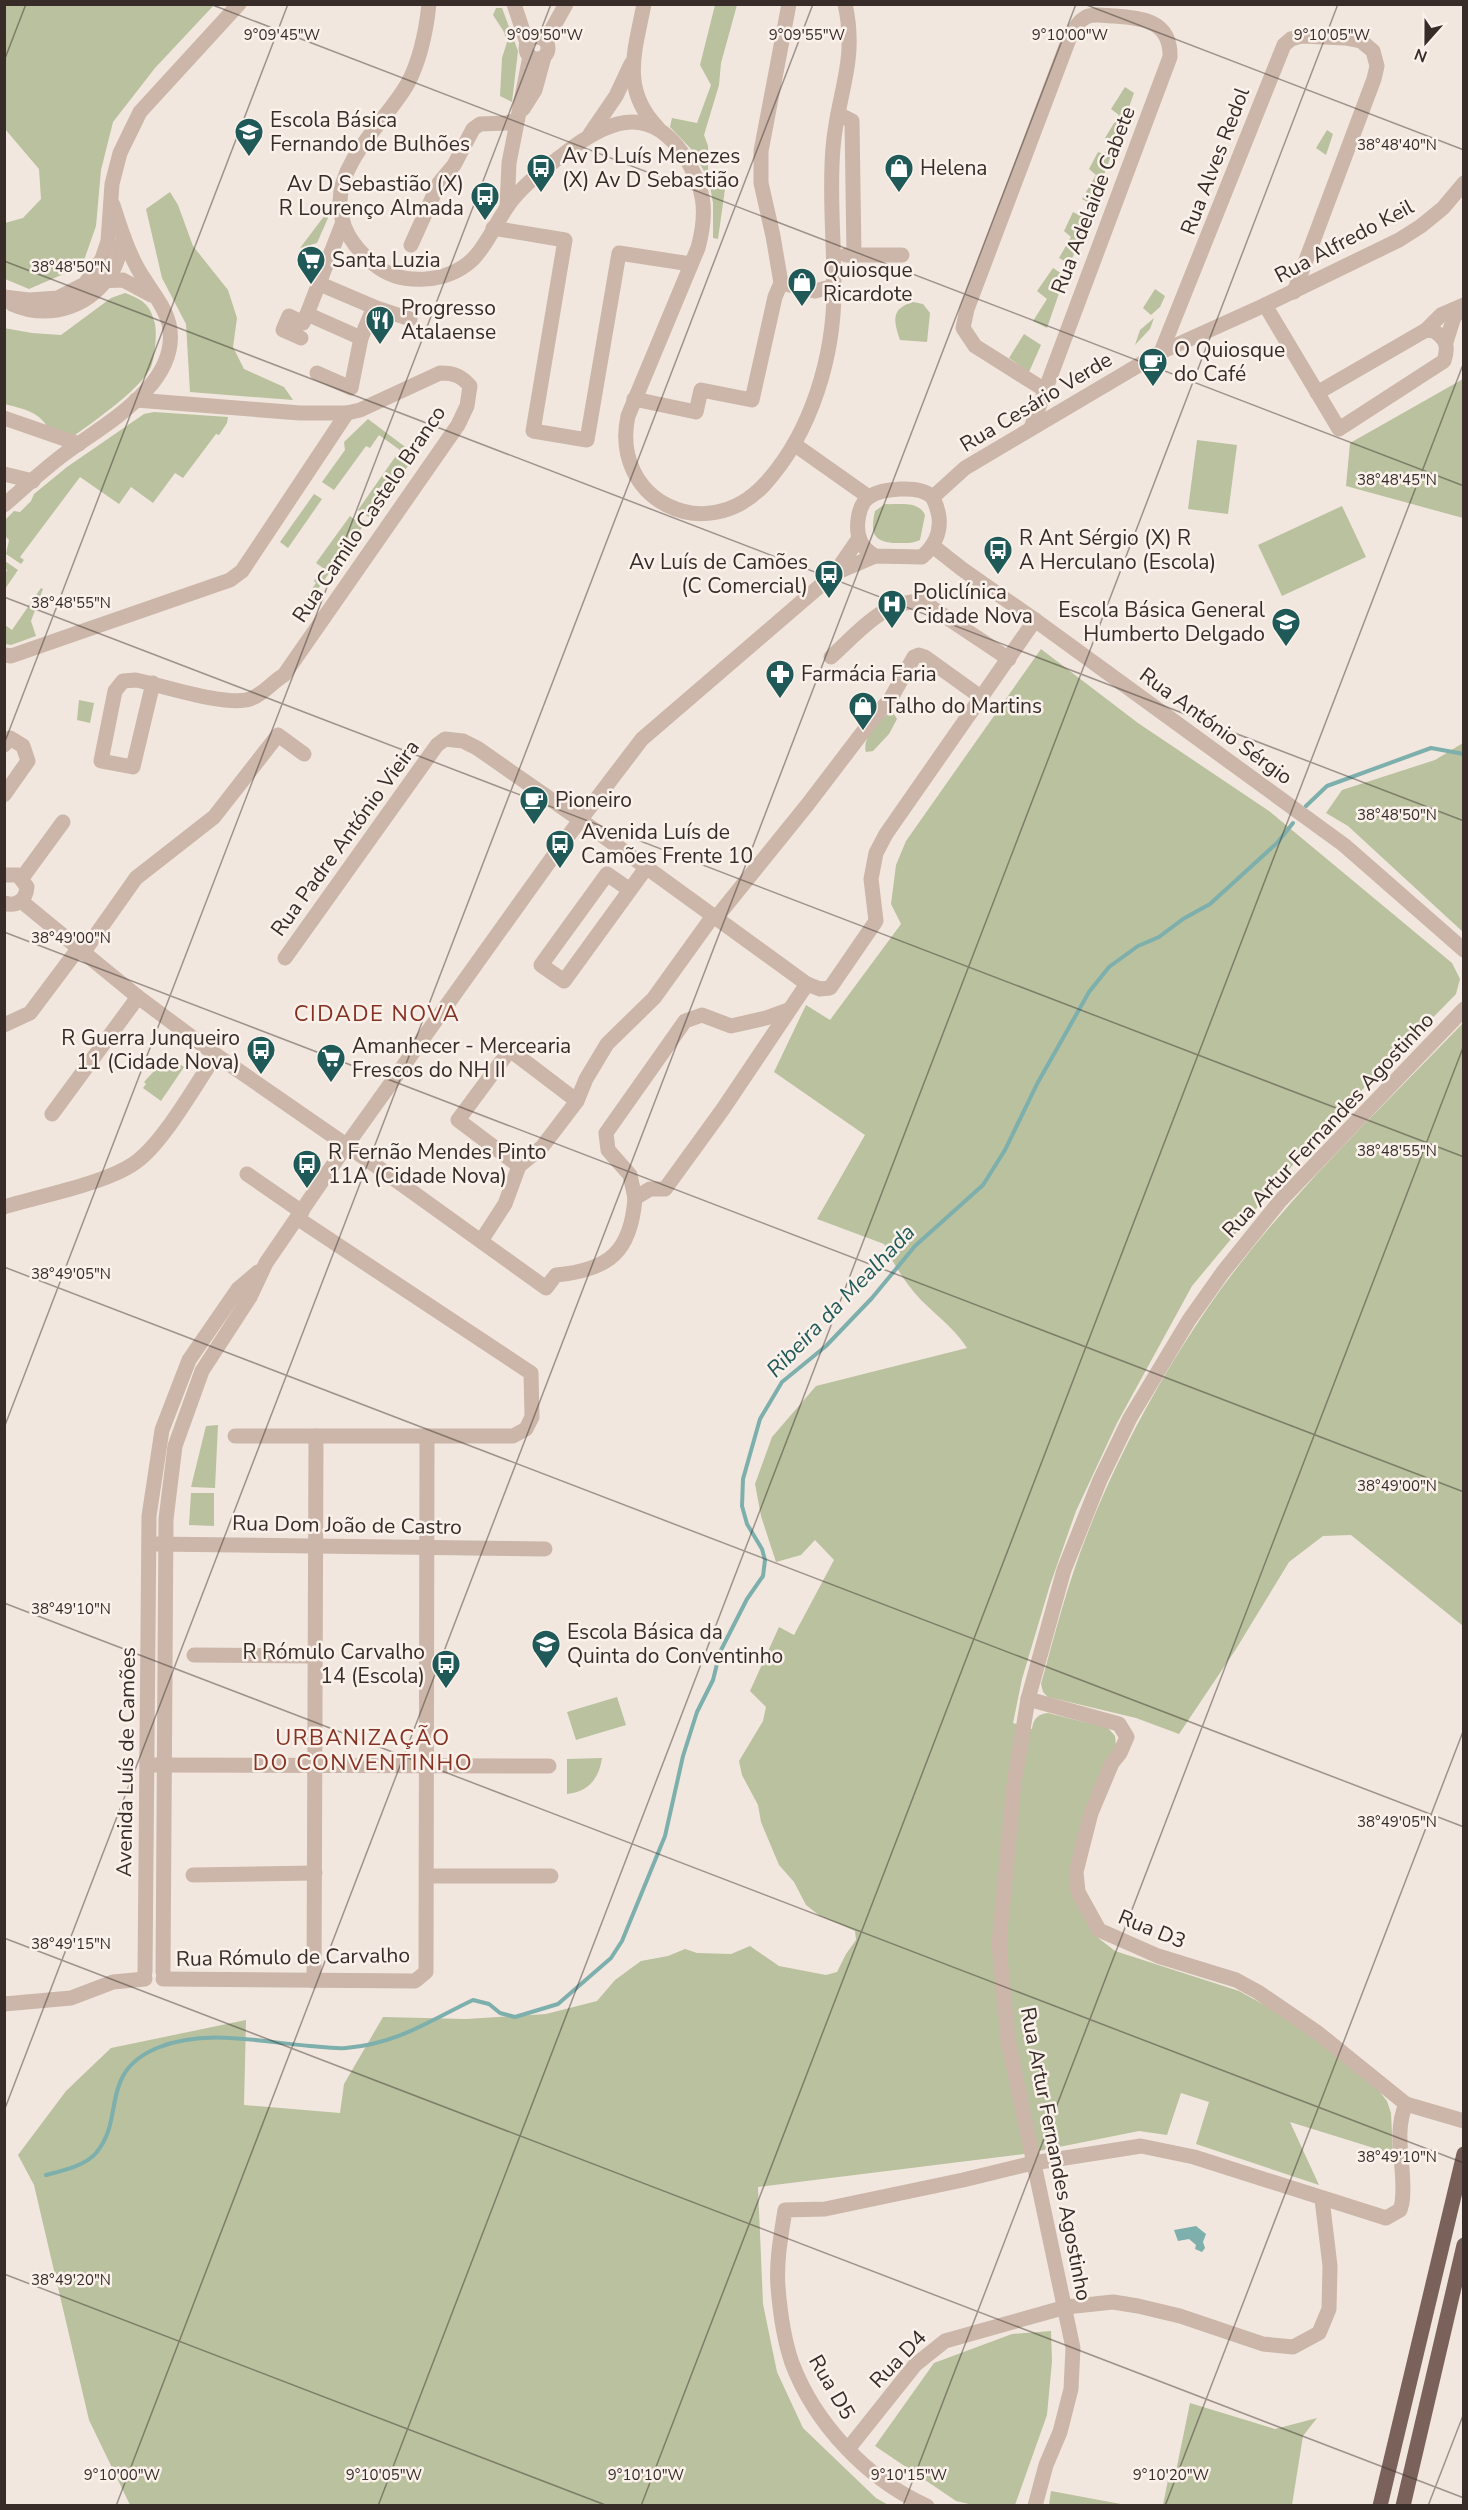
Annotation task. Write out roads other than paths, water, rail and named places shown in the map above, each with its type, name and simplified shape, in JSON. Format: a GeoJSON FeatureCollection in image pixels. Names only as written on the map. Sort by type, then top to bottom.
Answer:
{"type":"FeatureCollection","features":[{"type":"Feature","properties":{"kind":"main road"},"geometry":{"type":"LineString","coordinates":[[1380,2505],[1464,2154]]}},
{"type":"Feature","properties":{"kind":"main road"},"geometry":{"type":"LineString","coordinates":[[1403,2505],[1464,2245]]}},
{"type":"Feature","properties":{"kind":"street"},"geometry":{"type":"LineString","coordinates":[[85,284],[102,259],[108,242],[112,184],[120,153],[140,112],[239,4]]}},
{"type":"Feature","properties":{"kind":"street"},"geometry":{"type":"LineString","coordinates":[[429,4],[425,38],[408,84],[346,173],[341,188],[340,204],[343,222],[351,241],[376,267],[392,276],[410,279],[443,276],[472,260],[483,247],[507,207],[538,173],[591,134],[612,124],[629,121],[661,130]]}},
{"type":"Feature","properties":{"kind":"street"},"geometry":{"type":"LineString","coordinates":[[514,4],[534,52]]}},
{"type":"Feature","properties":{"kind":"street"},"geometry":{"type":"LineString","coordinates":[[507,207],[509,163],[536,37],[546,40],[566,4]]}},
{"type":"Feature","properties":{"kind":"street"},"geometry":{"type":"LineString","coordinates":[[644,4],[632,62],[632,79],[640,103],[650,119],[679,148],[694,170],[703,196],[703,229],[691,264],[634,399],[625,430],[625,449],[638,482],[653,497],[669,507],[687,513],[706,515],[736,507],[764,485],[794,444],[815,399],[832,323],[834,255],[831,165],[833,135],[850,50],[845,4]]}},
{"type":"Feature","properties":{"kind":"street"},"geometry":{"type":"LineString","coordinates":[[634,399],[696,412],[701,390],[752,400],[780,283],[773,236],[761,183],[761,152],[789,4]]}},
{"type":"Feature","properties":{"kind":"street","name":"Rua Adelaide Cabete"},"geometry":{"type":"LineString","coordinates":[[1031,428],[1170,57],[1170,46],[1165,33],[1156,24],[1145,19],[1089,16],[1078,23],[1069,39],[967,309],[963,328],[975,346],[1045,390]]}},
{"type":"Feature","properties":{"kind":"street","name":"Rua Alves Redol"},"geometry":{"type":"LineString","coordinates":[[1161,352],[1279,55],[1291,39],[1301,36],[1361,41],[1373,51],[1377,66],[1374,79],[1294,292]]}},
{"type":"Feature","properties":{"kind":"street"},"geometry":{"type":"LineString","coordinates":[[591,134],[616,96],[632,62]]}},
{"type":"Feature","properties":{"kind":"street"},"geometry":{"type":"LineString","coordinates":[[838,114],[852,121],[854,255]]}},
{"type":"Feature","properties":{"kind":"street"},"geometry":{"type":"LineString","coordinates":[[411,245],[439,183],[454,165],[473,129],[480,124],[507,123],[517,120]]}},
{"type":"Feature","properties":{"kind":"street","name":"Rua Alfredo Keil"},"geometry":{"type":"LineString","coordinates":[[1265,305],[1414,231],[1443,208],[1464,183]]}},
{"type":"Feature","properties":{"kind":"street"},"geometry":{"type":"LineString","coordinates":[[4,505],[79,444],[115,421],[155,380],[168,351],[169,326],[166,314],[138,268],[124,237],[112,201]]}},
{"type":"Feature","properties":{"kind":"street"},"geometry":{"type":"LineString","coordinates":[[300,338],[283,330],[289,316],[303,322],[343,222]]}},
{"type":"Feature","properties":{"kind":"street"},"geometry":{"type":"LineString","coordinates":[[493,228],[565,240],[533,431],[587,440],[618,253],[691,264]]}},
{"type":"Feature","properties":{"kind":"street"},"geometry":{"type":"LineString","coordinates":[[4,299],[23,309],[42,312],[72,307],[92,294],[106,280],[115,266],[124,237]]}},
{"type":"Feature","properties":{"kind":"street"},"geometry":{"type":"LineString","coordinates":[[834,255],[902,255]]}},
{"type":"Feature","properties":{"kind":"street"},"geometry":{"type":"LineString","coordinates":[[4,299],[58,298],[85,284],[106,280],[130,283],[156,299]]}},
{"type":"Feature","properties":{"kind":"street"},"geometry":{"type":"LineString","coordinates":[[780,283],[815,291],[834,286]]}},
{"type":"Feature","properties":{"kind":"street"},"geometry":{"type":"LineString","coordinates":[[320,284],[374,307],[410,319]]}},
{"type":"Feature","properties":{"kind":"street"},"geometry":{"type":"LineString","coordinates":[[1265,305],[1339,429],[1444,360],[1447,350],[1446,342],[1454,317],[1464,306]]}},
{"type":"Feature","properties":{"kind":"street","name":"Rua Cesário Verde"},"geometry":{"type":"LineString","coordinates":[[933,497],[965,468],[1161,352],[1265,305]]}},
{"type":"Feature","properties":{"kind":"street"},"geometry":{"type":"LineString","coordinates":[[1317,393],[1426,330],[1441,315],[1464,306]]}},
{"type":"Feature","properties":{"kind":"street"},"geometry":{"type":"LineString","coordinates":[[317,373],[351,388],[361,338],[374,307]]}},
{"type":"Feature","properties":{"kind":"street"},"geometry":{"type":"LineString","coordinates":[[307,314],[361,338]]}},
{"type":"Feature","properties":{"kind":"street"},"geometry":{"type":"LineString","coordinates":[[1426,330],[1434,331],[1446,342]]}},
{"type":"Feature","properties":{"kind":"street","name":"Rua Camilo Castelo Branco"},"geometry":{"type":"LineString","coordinates":[[136,400],[300,413],[347,413],[360,410],[440,373],[451,373],[462,377],[470,386],[467,406],[458,425],[284,675],[262,693],[247,700],[231,701],[153,683]]}},
{"type":"Feature","properties":{"kind":"street"},"geometry":{"type":"LineString","coordinates":[[4,655],[11,656],[230,580],[242,571],[347,413]]}},
{"type":"Feature","properties":{"kind":"street"},"geometry":{"type":"LineString","coordinates":[[4,418],[79,444]]}},
{"type":"Feature","properties":{"kind":"street"},"geometry":{"type":"LineString","coordinates":[[794,444],[869,497]]}},
{"type":"Feature","properties":{"kind":"street"},"geometry":{"type":"LineString","coordinates":[[4,474],[33,481]]}},
{"type":"Feature","properties":{"kind":"street"},"geometry":{"type":"LineString","coordinates":[[835,573],[875,556],[922,557],[934,547],[938,534],[939,518],[933,497],[923,490],[892,489],[869,497],[862,506],[858,523],[859,538],[865,549],[875,556]]}},
{"type":"Feature","properties":{"kind":"street"},"geometry":{"type":"LineString","coordinates":[[835,573],[859,538]]}},
{"type":"Feature","properties":{"kind":"street","name":"Rua António Sérgio"},"geometry":{"type":"LineString","coordinates":[[934,547],[1344,846],[1464,950]]}},
{"type":"Feature","properties":{"kind":"street","name":"Avenida Luís de Camões"},"geometry":{"type":"LineString","coordinates":[[163,1976],[166,1519],[175,1446],[202,1371],[250,1297],[266,1263],[346,1146],[579,820],[642,739],[835,573]]}},
{"type":"Feature","properties":{"kind":"street"},"geometry":{"type":"LineString","coordinates":[[831,657],[880,612],[905,601],[922,601],[1009,659]]}},
{"type":"Feature","properties":{"kind":"street"},"geometry":{"type":"LineString","coordinates":[[481,1241],[505,1204],[519,1166],[542,1147],[577,1101],[586,1079],[607,1044],[654,998],[714,917],[891,698],[914,657],[919,655],[925,657],[982,698],[1035,620]]}},
{"type":"Feature","properties":{"kind":"street"},"geometry":{"type":"LineString","coordinates":[[136,680],[153,683],[133,767],[101,760],[116,691],[123,681],[136,680]]}},
{"type":"Feature","properties":{"kind":"street","name":"Rua Padre António Vieira"},"geometry":{"type":"LineString","coordinates":[[285,958],[437,745],[445,740],[463,741],[477,748],[807,984],[820,989],[830,988],[876,921],[872,879],[876,853],[886,834],[982,698]]}},
{"type":"Feature","properties":{"kind":"street"},"geometry":{"type":"LineString","coordinates":[[8,1020],[30,1013],[136,878],[214,817],[278,735],[304,754]]}},
{"type":"Feature","properties":{"kind":"street"},"geometry":{"type":"LineString","coordinates":[[4,745],[10,738],[23,746],[28,762],[4,795]]}},
{"type":"Feature","properties":{"kind":"street"},"geometry":{"type":"LineString","coordinates":[[22,878],[63,822]]}},
{"type":"Feature","properties":{"kind":"street"},"geometry":{"type":"LineString","coordinates":[[630,890],[607,874],[541,965],[564,981],[646,868]]}},
{"type":"Feature","properties":{"kind":"street"},"geometry":{"type":"LineString","coordinates":[[4,903],[12,904],[21,901],[27,887],[22,878],[14,874],[5,875]]}},
{"type":"Feature","properties":{"kind":"street"},"geometry":{"type":"LineString","coordinates":[[21,901],[138,997],[216,1055],[546,1288],[556,1275],[600,1266],[621,1249],[634,1222],[635,1198],[630,1175],[608,1150],[606,1133],[685,1021],[702,1015],[731,1026],[788,1010]]}},
{"type":"Feature","properties":{"kind":"street"},"geometry":{"type":"LineString","coordinates":[[635,1198],[650,1189],[665,1189],[723,1109],[807,984]]}},
{"type":"Feature","properties":{"kind":"street"},"geometry":{"type":"LineString","coordinates":[[52,1114],[138,997]]}},
{"type":"Feature","properties":{"kind":"street","name":"Rua Artur Fernandes Agostinho"},"geometry":{"type":"LineString","coordinates":[[1035,2505],[1046,2465],[1060,2432],[1071,2389],[1073,2348],[1008,2040],[999,1944],[1014,1784],[1028,1699],[1064,1570],[1100,1480],[1131,1418],[1189,1320],[1223,1272],[1280,1202],[1464,1010]]}},
{"type":"Feature","properties":{"kind":"street"},"geometry":{"type":"LineString","coordinates":[[519,1166],[458,1120],[510,1050],[577,1101]]}},
{"type":"Feature","properties":{"kind":"street"},"geometry":{"type":"LineString","coordinates":[[4,1207],[115,1174],[135,1162],[154,1146],[216,1055]]}},
{"type":"Feature","properties":{"kind":"street"},"geometry":{"type":"LineString","coordinates":[[235,1436],[513,1436],[526,1429],[532,1417],[531,1373],[300,1215],[247,1174]]}},
{"type":"Feature","properties":{"kind":"street","name":"Avenida Luís de Camões"},"geometry":{"type":"LineString","coordinates":[[145,1975],[149,1516],[162,1430],[189,1360],[238,1289],[266,1263]]}},
{"type":"Feature","properties":{"kind":"street"},"geometry":{"type":"LineString","coordinates":[[314,1981],[316,1436]]}},
{"type":"Feature","properties":{"kind":"street","name":"Rua Rómulo de Carvalho"},"geometry":{"type":"LineString","coordinates":[[145,1975],[149,1967],[156,1966],[163,1976],[314,1981],[415,1981],[426,1972],[427,1436]]}},
{"type":"Feature","properties":{"kind":"street","name":"Rua Dom João de Castro"},"geometry":{"type":"LineString","coordinates":[[149,1544],[545,1549]]}},
{"type":"Feature","properties":{"kind":"street"},"geometry":{"type":"LineString","coordinates":[[194,1655],[315,1656]]}},
{"type":"Feature","properties":{"kind":"street","name":"Rua D3"},"geometry":{"type":"LineString","coordinates":[[1028,1699],[1119,1724],[1127,1737],[1120,1753],[1112,1762],[1091,1813],[1076,1872],[1078,1892],[1099,1930],[1158,1956],[1236,1980],[1258,1992],[1318,2033],[1406,2104],[1464,2121]]}},
{"type":"Feature","properties":{"kind":"street"},"geometry":{"type":"LineString","coordinates":[[147,1765],[549,1766]]}},
{"type":"Feature","properties":{"kind":"street"},"geometry":{"type":"LineString","coordinates":[[193,1875],[315,1873]]}},
{"type":"Feature","properties":{"kind":"street"},"geometry":{"type":"LineString","coordinates":[[427,1876],[551,1876]]}},
{"type":"Feature","properties":{"kind":"street"},"geometry":{"type":"LineString","coordinates":[[4,2004],[71,1998],[113,1982],[145,1975]]}},
{"type":"Feature","properties":{"kind":"street"},"geometry":{"type":"LineString","coordinates":[[1033,2163],[1141,2146],[1194,2157],[1380,2217],[1392,2216],[1400,2210],[1402,2198],[1400,2126],[1406,2104]]}},
{"type":"Feature","properties":{"kind":"street","name":"Rua D5"},"geometry":{"type":"LineString","coordinates":[[927,2505],[908,2498],[874,2473],[848,2449],[826,2423],[804,2390],[792,2363],[784,2330],[778,2286],[780,2243],[785,2210],[825,2209],[1033,2163]]}},
{"type":"Feature","properties":{"kind":"street","name":"Rua D4"},"geometry":{"type":"LineString","coordinates":[[848,2449],[915,2365],[945,2341],[1066,2307],[1113,2302],[1130,2304],[1180,2316],[1255,2342],[1293,2347],[1320,2333],[1329,2309],[1330,2266],[1322,2199]]}},
{"type":"Feature","properties":{"kind":"water"},"geometry":{"type":"Polygon","coordinates":[[[1196,2226],[1206,2234],[1203,2242],[1205,2248],[1202,2252],[1195,2249],[1196,2245],[1189,2239],[1178,2241],[1174,2230],[1196,2226]]]}},
{"type":"Feature","properties":{"kind":"waterway","name":"Ribeira da Mealhada"},"geometry":{"type":"LineString","coordinates":[[1306,806],[1327,786],[1431,748],[1464,754]]}},
{"type":"Feature","properties":{"kind":"waterway","name":"Ribeira da Mealhada"},"geometry":{"type":"LineString","coordinates":[[46,2175],[80,2165],[96,2153],[105,2139],[120,2083],[127,2070],[139,2058],[157,2048],[175,2042],[213,2038],[333,2048],[364,2046],[397,2037],[473,2000],[489,2004],[500,2013],[515,2017],[558,2004],[611,1958],[622,1941],[665,1836],[683,1756],[697,1712],[713,1680],[720,1652],[747,1599],[763,1576],[765,1560],[762,1549],[747,1524],[742,1506],[743,1479],[760,1419],[782,1382],[826,1346],[872,1298],[915,1246],[983,1185],[1005,1150],[1037,1084],[1089,992],[1109,967],[1138,946],[1159,937],[1183,919],[1210,904],[1277,843],[1293,823]]}},
{"type":"Feature","properties":{"kind":"place","name":"Escola Básica Fernando de Bulhões"},"geometry":{"type":"Point","coordinates":[249,158]}},
{"type":"Feature","properties":{"kind":"place","name":"Av D Luís Menezes (X) Av D Sebastião"},"geometry":{"type":"Point","coordinates":[541,194]}},
{"type":"Feature","properties":{"kind":"place","name":"Helena"},"geometry":{"type":"Point","coordinates":[899,194]}},
{"type":"Feature","properties":{"kind":"place","name":"Av D Sebastião (X) R Lourenço Almada"},"geometry":{"type":"Point","coordinates":[485,222]}},
{"type":"Feature","properties":{"kind":"place","name":"Santa Luzia"},"geometry":{"type":"Point","coordinates":[311,286]}},
{"type":"Feature","properties":{"kind":"place","name":"Quiosque Ricardote"},"geometry":{"type":"Point","coordinates":[802,308]}},
{"type":"Feature","properties":{"kind":"place","name":"Progresso Atalaense"},"geometry":{"type":"Point","coordinates":[380,346]}},
{"type":"Feature","properties":{"kind":"place","name":"O Quiosque do Café"},"geometry":{"type":"Point","coordinates":[1153,388]}},
{"type":"Feature","properties":{"kind":"place","name":"R Ant Sérgio (X) R A Herculano (Escola)"},"geometry":{"type":"Point","coordinates":[998,576]}},
{"type":"Feature","properties":{"kind":"place","name":"Av Luís de Camões (C Comercial)"},"geometry":{"type":"Point","coordinates":[829,600]}},
{"type":"Feature","properties":{"kind":"place","name":"Policlínica Cidade Nova"},"geometry":{"type":"Point","coordinates":[892,630]}},
{"type":"Feature","properties":{"kind":"place","name":"Escola Básica General Humberto Delgado"},"geometry":{"type":"Point","coordinates":[1286,648]}},
{"type":"Feature","properties":{"kind":"place","name":"Farmácia Faria"},"geometry":{"type":"Point","coordinates":[780,700]}},
{"type":"Feature","properties":{"kind":"place","name":"Talho do Martins"},"geometry":{"type":"Point","coordinates":[863,732]}},
{"type":"Feature","properties":{"kind":"place","name":"Pioneiro"},"geometry":{"type":"Point","coordinates":[534,826]}},
{"type":"Feature","properties":{"kind":"place","name":"Avenida Luís de Camões Frente 10"},"geometry":{"type":"Point","coordinates":[560,870]}},
{"type":"Feature","properties":{"kind":"place","name":"R Guerra Junqueiro 11 (Cidade Nova)"},"geometry":{"type":"Point","coordinates":[261,1076]}},
{"type":"Feature","properties":{"kind":"place","name":"Amanhecer - Mercearia Frescos do NH II"},"geometry":{"type":"Point","coordinates":[331,1084]}},
{"type":"Feature","properties":{"kind":"place","name":"R Fernão Mendes Pinto 11A (Cidade Nova)"},"geometry":{"type":"Point","coordinates":[307,1190]}},
{"type":"Feature","properties":{"kind":"place","name":"Escola Básica da Quinta do Conventinho"},"geometry":{"type":"Point","coordinates":[546,1670]}},
{"type":"Feature","properties":{"kind":"place","name":"R Rómulo Carvalho 14 (Escola)"},"geometry":{"type":"Point","coordinates":[446,1690]}},
{"type":"Feature","properties":{"kind":"district","name":"CIDADE NOVA"},"geometry":{"type":"Point","coordinates":[377,1014]}},
{"type":"Feature","properties":{"kind":"district","name":"URBANIZAÇÃO DO CONVENTINHO"},"geometry":{"type":"Point","coordinates":[363,1751]}}]}
